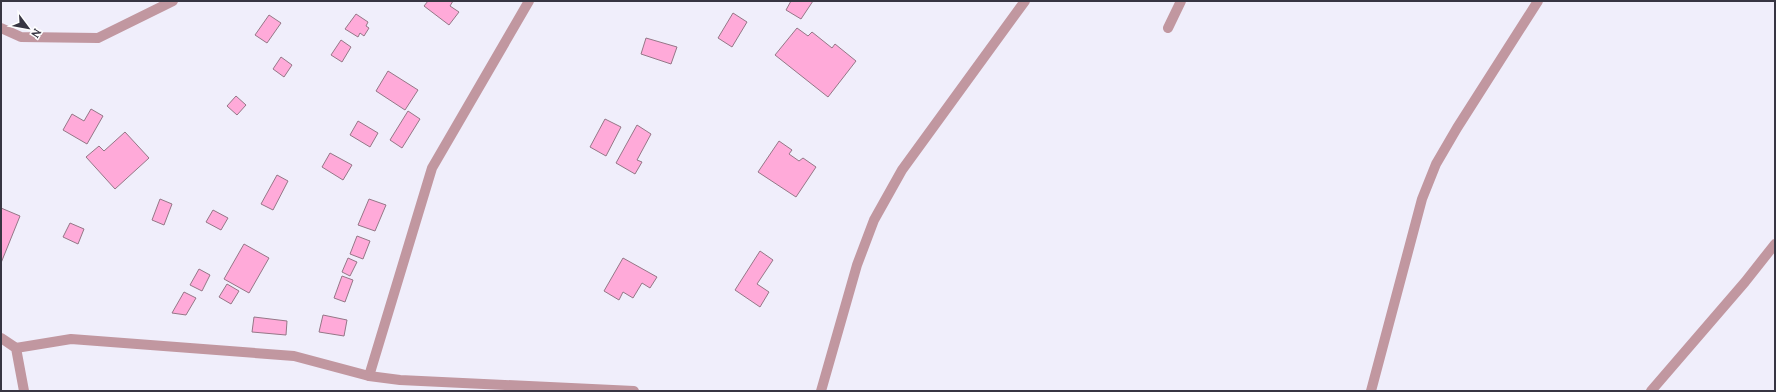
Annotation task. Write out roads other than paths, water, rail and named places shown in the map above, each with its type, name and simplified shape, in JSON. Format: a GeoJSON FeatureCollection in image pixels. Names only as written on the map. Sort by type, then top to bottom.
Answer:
{"type":"FeatureCollection","features":[{"type":"Feature","properties":{"kind":"street"},"geometry":{"type":"LineString","coordinates":[[1,28],[21,37],[98,38],[173,1]]}},
{"type":"Feature","properties":{"kind":"street"},"geometry":{"type":"LineString","coordinates":[[369,376],[432,168],[529,1]]}},
{"type":"Feature","properties":{"kind":"street"},"geometry":{"type":"LineString","coordinates":[[821,391],[857,265],[874,220],[902,170],[1025,1]]}},
{"type":"Feature","properties":{"kind":"street"},"geometry":{"type":"LineString","coordinates":[[1168,28],[1181,1]]}},
{"type":"Feature","properties":{"kind":"street"},"geometry":{"type":"LineString","coordinates":[[1371,391],[1422,199],[1436,164],[1461,121],[1538,1]]}},
{"type":"Feature","properties":{"kind":"street"},"geometry":{"type":"LineString","coordinates":[[1651,391],[1745,282],[1775,244]]}},
{"type":"Feature","properties":{"kind":"street"},"geometry":{"type":"LineString","coordinates":[[1,338],[16,348],[71,339],[278,354],[294,356],[369,376],[421,382],[569,390],[634,391]]}},
{"type":"Feature","properties":{"kind":"street"},"geometry":{"type":"LineString","coordinates":[[16,348],[24,391]]}}]}
